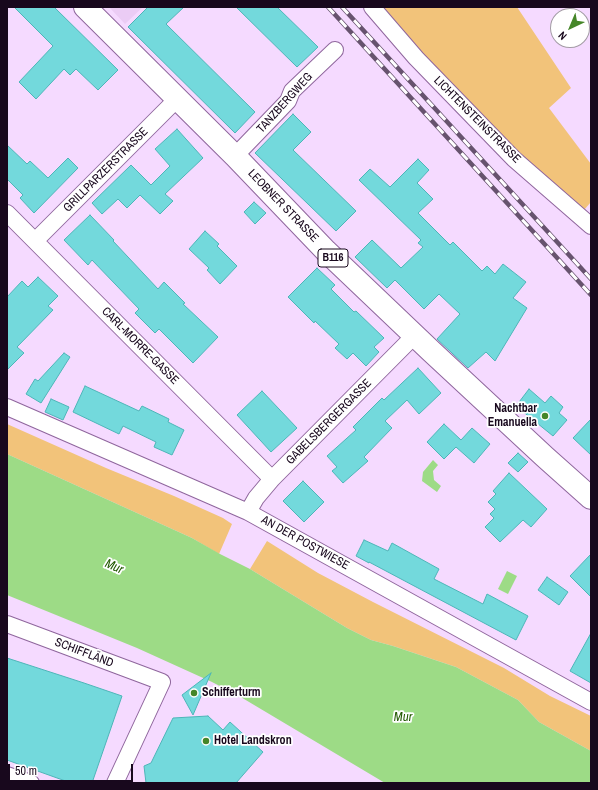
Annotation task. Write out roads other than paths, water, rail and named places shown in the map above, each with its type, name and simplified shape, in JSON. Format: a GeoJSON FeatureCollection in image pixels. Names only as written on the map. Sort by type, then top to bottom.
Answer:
{"type":"FeatureCollection","features":[{"type":"Feature","properties":{"kind":"main road","name":"LEOBNER STRASSE"},"geometry":{"type":"LineString","coordinates":[[85,7],[235,156],[326,252],[545,457],[591,498]]}},
{"type":"Feature","properties":{"kind":"street","name":"LICHTENSTEINSTRASSE"},"geometry":{"type":"LineString","coordinates":[[372,7],[416,58],[514,159],[591,226]]}},
{"type":"Feature","properties":{"kind":"street","name":"TANZBERGWEG"},"geometry":{"type":"LineString","coordinates":[[235,156],[288,101],[292,91],[335,50]]}},
{"type":"Feature","properties":{"kind":"street","name":"GRILLPARZERSTRASSE"},"geometry":{"type":"LineString","coordinates":[[35,241],[177,99]]}},
{"type":"Feature","properties":{"kind":"street","name":"CARL-MORRE-GASSE"},"geometry":{"type":"LineString","coordinates":[[7,213],[272,479]]}},
{"type":"Feature","properties":{"kind":"street","name":"GABELSBERGERGASSE"},"geometry":{"type":"LineString","coordinates":[[248,512],[256,498],[272,479],[415,336]]}},
{"type":"Feature","properties":{"kind":"street","name":"AN DER POSTWIESE"},"geometry":{"type":"LineString","coordinates":[[7,407],[248,512],[591,702]]}},
{"type":"Feature","properties":{"kind":"street","name":"SCHIFFLÄND"},"geometry":{"type":"LineString","coordinates":[[7,624],[162,682],[115,783]]}},
{"type":"Feature","properties":{"kind":"street"},"geometry":{"type":"LineString","coordinates":[[12,779],[31,783]]}},
{"type":"Feature","properties":{"kind":"water","name":"Mur"},"geometry":{"type":"Polygon","coordinates":[[[7,454],[192,538],[250,569],[347,628],[371,640],[456,667],[518,700],[539,722],[591,751],[591,783],[385,783],[239,696],[212,682],[137,648],[7,595],[7,454]]]}},
{"type":"Feature","properties":{"kind":"water"},"geometry":{"type":"Polygon","coordinates":[[[433,460],[438,465],[433,471],[434,480],[441,486],[437,492],[422,481],[423,472],[433,460]]]}},
{"type":"Feature","properties":{"kind":"water"},"geometry":{"type":"Polygon","coordinates":[[[507,571],[517,576],[508,594],[498,589],[507,571]]]}},
{"type":"Feature","properties":{"kind":"railway"},"geometry":{"type":"LineString","coordinates":[[328,7],[591,295]]}},
{"type":"Feature","properties":{"kind":"railway"},"geometry":{"type":"LineString","coordinates":[[342,7],[591,279]]}},
{"type":"Feature","properties":{"kind":"place","name":"Nachtbar Emanuella"},"geometry":{"type":"Point","coordinates":[545,416]}},
{"type":"Feature","properties":{"kind":"place","name":"Schifferturm"},"geometry":{"type":"Point","coordinates":[194,693]}},
{"type":"Feature","properties":{"kind":"place","name":"Hotel Landskron"},"geometry":{"type":"Point","coordinates":[206,741]}}]}
